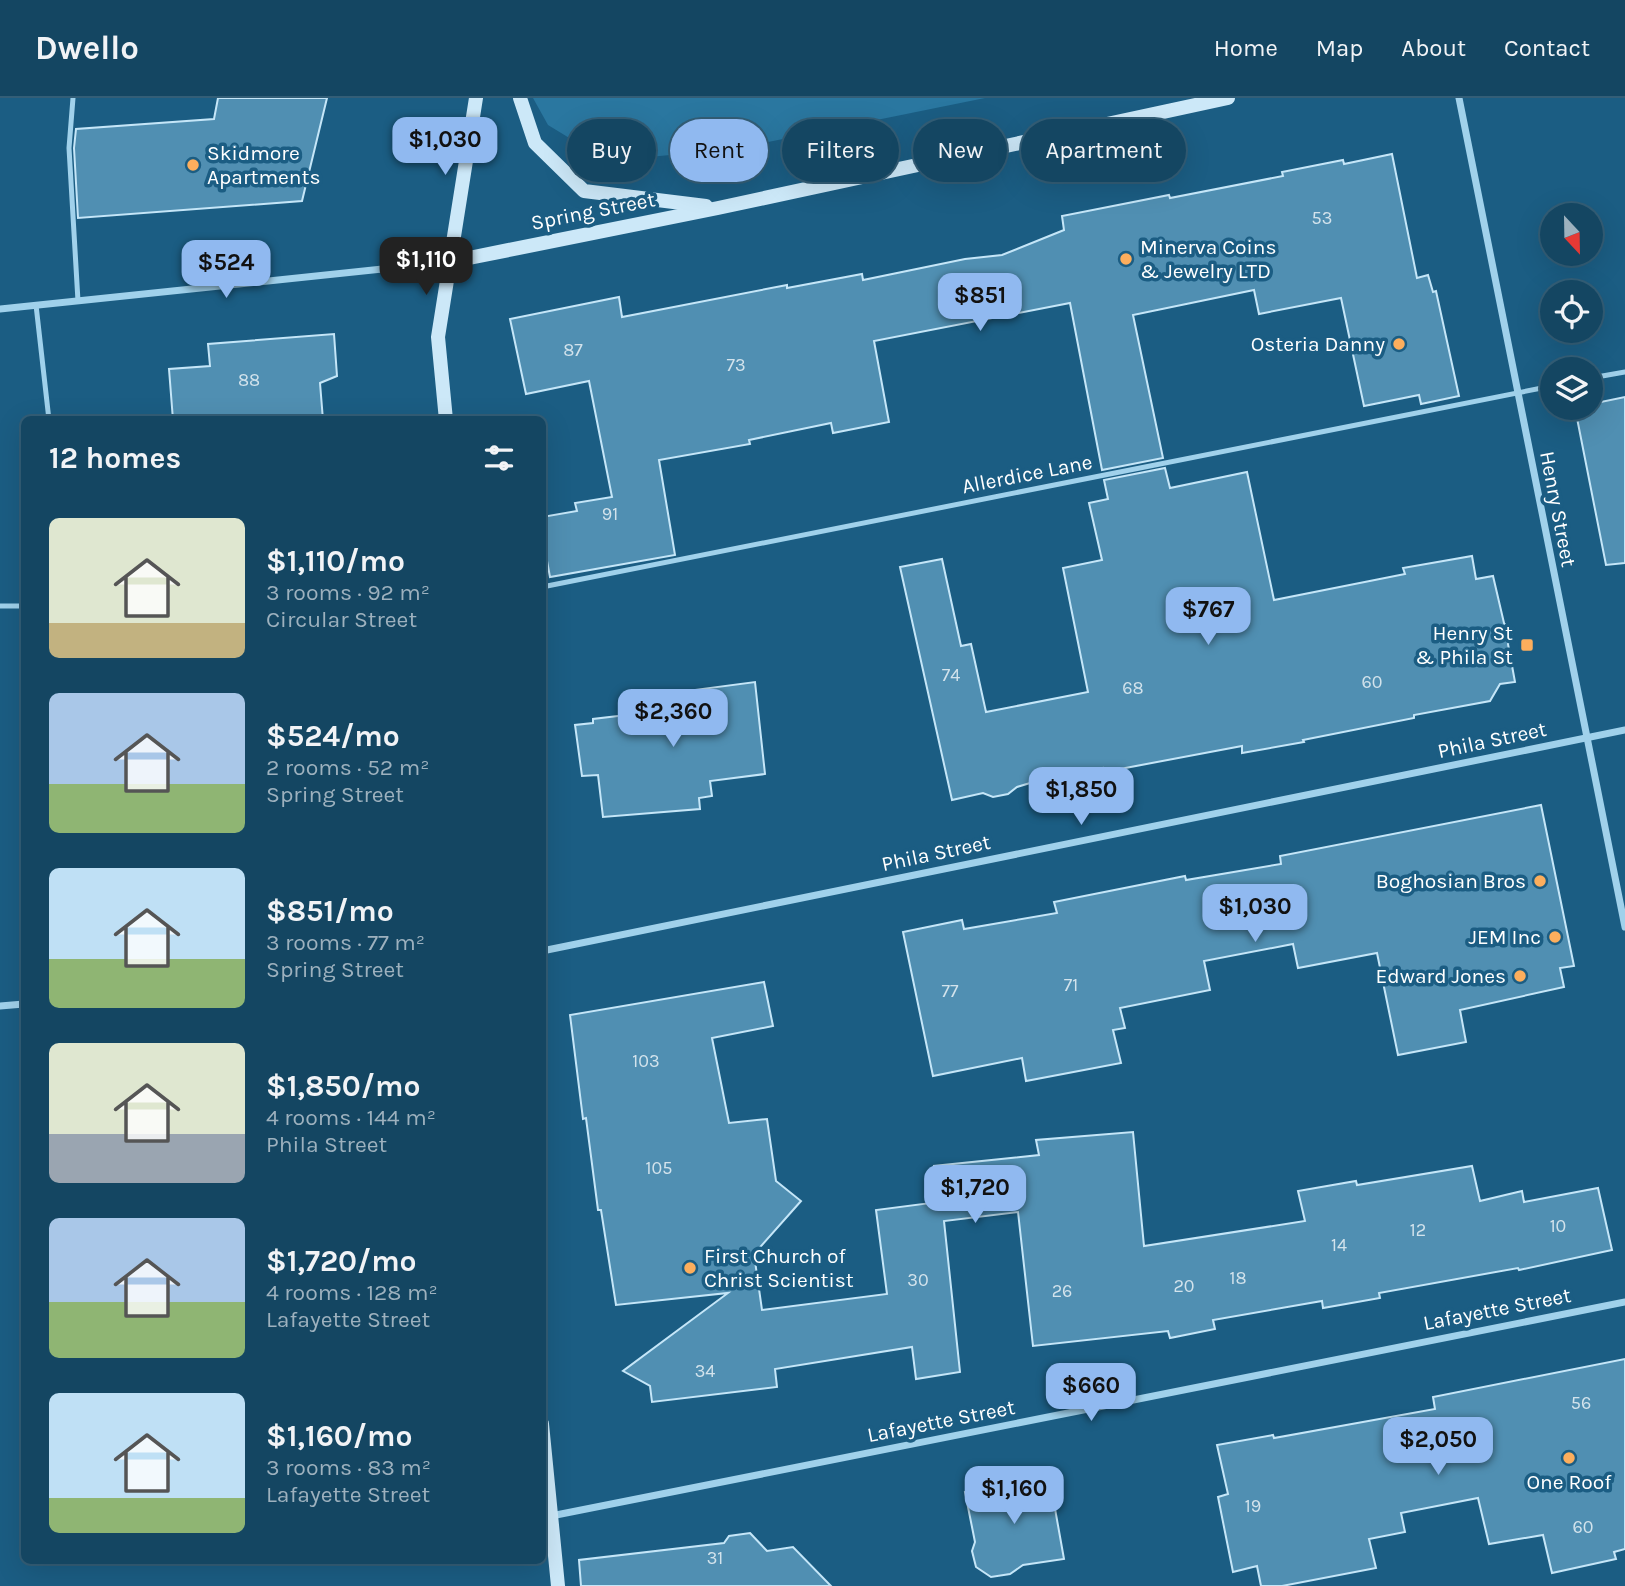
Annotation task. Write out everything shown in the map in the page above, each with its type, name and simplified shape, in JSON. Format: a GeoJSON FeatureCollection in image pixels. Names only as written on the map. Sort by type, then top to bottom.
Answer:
{"type":"FeatureCollection","features":[{"type":"Feature","properties":{"kind":"main road"},"geometry":{"type":"LineString","coordinates":[[446,416],[438,337],[476,98]]}},
{"type":"Feature","properties":{"kind":"main road"},"geometry":{"type":"LineString","coordinates":[[520,98],[535,143],[584,191],[718,208]]}},
{"type":"Feature","properties":{"kind":"main road","name":"Spring Street"},"geometry":{"type":"LineString","coordinates":[[449,262],[718,208],[1228,98]]}},
{"type":"Feature","properties":{"kind":"main road"},"geometry":{"type":"LineString","coordinates":[[546,1465],[558,1586]]}},
{"type":"Feature","properties":{"kind":"street","name":"Henry Street"},"geometry":{"type":"LineString","coordinates":[[1459,98],[1625,927]]}},
{"type":"Feature","properties":{"kind":"street","name":"Spring Street"},"geometry":{"type":"LineString","coordinates":[[0,309],[449,262]]}},
{"type":"Feature","properties":{"kind":"street","name":"Phila Street"},"geometry":{"type":"LineString","coordinates":[[546,950],[1625,730]]}},
{"type":"Feature","properties":{"kind":"street"},"geometry":{"type":"LineString","coordinates":[[0,1006],[21,1004]]}},
{"type":"Feature","properties":{"kind":"street","name":"Lafayette Street"},"geometry":{"type":"LineString","coordinates":[[551,1516],[1625,1302]]}},
{"type":"Feature","properties":{"kind":"lane"},"geometry":{"type":"LineString","coordinates":[[73,98],[69,148],[78,301]]}},
{"type":"Feature","properties":{"kind":"lane"},"geometry":{"type":"LineString","coordinates":[[36,305],[49,416]]}},
{"type":"Feature","properties":{"kind":"lane"},"geometry":{"type":"LineString","coordinates":[[1603,377],[1625,372]]}},
{"type":"Feature","properties":{"kind":"lane","name":"Allerdice Lane"},"geometry":{"type":"LineString","coordinates":[[546,586],[1540,389]]}},
{"type":"Feature","properties":{"kind":"lane"},"geometry":{"type":"LineString","coordinates":[[0,606],[21,606]]}},
{"type":"Feature","properties":{"kind":"shaded area"},"geometry":{"type":"Polygon","coordinates":[[[533,98],[985,98],[881,119],[782,119],[782,139],[768,142],[768,119],[670,119],[670,155],[656,156],[656,119],[567,119],[567,137],[548,125],[533,98]]]}},
{"type":"Feature","properties":{"kind":"building","name":"Skidmore Apartments"},"geometry":{"type":"Polygon","coordinates":[[[218,98],[327,98],[302,201],[78,218],[74,148],[76,129],[214,119],[218,98]]]}},
{"type":"Feature","properties":{"kind":"building"},"geometry":{"type":"Polygon","coordinates":[[[1392,154],[1417,278],[1428,275],[1433,292],[1436,291],[1459,396],[1421,404],[1419,395],[1364,406],[1341,298],[1259,314],[1254,290],[1133,315],[1163,458],[1102,470],[1070,303],[874,341],[889,422],[833,433],[831,423],[749,440],[750,444],[659,460],[675,555],[550,577],[546,556],[546,516],[577,511],[575,503],[612,497],[589,381],[526,394],[510,319],[619,297],[622,317],[787,285],[787,288],[862,274],[863,280],[965,259],[1002,255],[1064,230],[1062,216],[1283,176],[1282,172],[1343,160],[1344,164],[1392,154]]]}},
{"type":"Feature","properties":{"kind":"building"},"geometry":{"type":"Polygon","coordinates":[[[334,334],[337,376],[320,383],[323,416],[173,416],[169,369],[210,366],[208,344],[334,334]]]}},
{"type":"Feature","properties":{"kind":"building"},"geometry":{"type":"Polygon","coordinates":[[[1625,397],[1625,563],[1606,565],[1577,420],[1603,420],[1603,402],[1625,397]]]}},
{"type":"Feature","properties":{"kind":"building"},"geometry":{"type":"Polygon","coordinates":[[[1165,468],[1170,488],[1247,472],[1274,600],[1405,574],[1403,568],[1472,556],[1476,579],[1493,576],[1504,623],[1512,633],[1508,644],[1515,682],[1500,684],[1490,701],[1414,715],[1414,718],[1303,740],[1304,742],[1242,753],[1242,746],[1104,772],[1103,768],[1050,777],[1017,787],[1008,794],[993,797],[983,793],[952,800],[900,567],[942,559],[961,646],[971,644],[986,712],[1088,692],[1063,568],[1102,560],[1089,503],[1108,499],[1104,480],[1165,468]]]}},
{"type":"Feature","properties":{"kind":"building"},"geometry":{"type":"Polygon","coordinates":[[[755,682],[765,774],[710,781],[712,796],[699,798],[700,809],[603,817],[598,775],[582,776],[575,725],[593,723],[593,719],[644,713],[641,697],[755,682]]]}},
{"type":"Feature","properties":{"kind":"building"},"geometry":{"type":"Polygon","coordinates":[[[1541,805],[1574,966],[1560,968],[1564,987],[1460,1010],[1466,1042],[1398,1055],[1377,953],[1298,968],[1293,944],[1204,961],[1210,990],[1120,1008],[1125,1028],[1113,1030],[1121,1063],[1026,1081],[1022,1058],[933,1076],[903,932],[962,920],[964,929],[1057,913],[1054,902],[1185,876],[1186,880],[1281,864],[1280,856],[1541,805]]]}},
{"type":"Feature","properties":{"kind":"building"},"geometry":{"type":"Polygon","coordinates":[[[764,982],[773,1026],[712,1038],[729,1123],[767,1119],[776,1181],[801,1201],[754,1254],[762,1310],[887,1294],[876,1210],[939,1202],[934,1166],[1039,1155],[1036,1140],[1133,1132],[1144,1246],[1305,1221],[1298,1191],[1356,1181],[1357,1185],[1472,1166],[1480,1201],[1522,1191],[1524,1202],[1598,1188],[1612,1250],[1519,1270],[1518,1268],[1379,1293],[1380,1298],[1323,1308],[1322,1301],[1213,1320],[1215,1329],[1170,1338],[1168,1331],[1033,1346],[1018,1212],[944,1221],[960,1372],[916,1379],[912,1347],[775,1369],[777,1387],[652,1402],[650,1386],[623,1371],[728,1293],[616,1305],[601,1210],[598,1210],[586,1118],[583,1119],[570,1015],[764,982]]]}},
{"type":"Feature","properties":{"kind":"building"},"geometry":{"type":"Polygon","coordinates":[[[1625,1359],[1625,1549],[1614,1552],[1616,1559],[1552,1573],[1543,1535],[1489,1544],[1478,1498],[1401,1513],[1405,1532],[1369,1539],[1376,1568],[1282,1586],[1261,1586],[1257,1566],[1233,1572],[1218,1497],[1228,1494],[1217,1445],[1273,1435],[1274,1438],[1435,1409],[1433,1397],[1625,1359]]]}},
{"type":"Feature","properties":{"kind":"building"},"geometry":{"type":"Polygon","coordinates":[[[1049,1475],[1064,1559],[1023,1565],[1010,1574],[991,1577],[976,1567],[972,1551],[975,1542],[965,1492],[1049,1475]]]}},
{"type":"Feature","properties":{"kind":"building"},"geometry":{"type":"Polygon","coordinates":[[[750,1533],[767,1551],[793,1547],[831,1586],[581,1586],[579,1560],[724,1543],[729,1536],[750,1533]]]}},
{"type":"Feature","properties":{"kind":"place","name":"Skidmore Apartments"},"geometry":{"type":"Point","coordinates":[193,165]}},
{"type":"Feature","properties":{"kind":"place","name":"Minerva Coins & Jewelry LTD"},"geometry":{"type":"Point","coordinates":[1126,259]}},
{"type":"Feature","properties":{"kind":"place","name":"Osteria Danny"},"geometry":{"type":"Point","coordinates":[1399,344]}},
{"type":"Feature","properties":{"kind":"place","name":"Henry St & Phila St"},"geometry":{"type":"Point","coordinates":[1527,645]}},
{"type":"Feature","properties":{"kind":"place","name":"Boghosian Bros"},"geometry":{"type":"Point","coordinates":[1540,881]}},
{"type":"Feature","properties":{"kind":"place","name":"JEM Inc"},"geometry":{"type":"Point","coordinates":[1555,937]}},
{"type":"Feature","properties":{"kind":"place","name":"Edward Jones"},"geometry":{"type":"Point","coordinates":[1520,976]}},
{"type":"Feature","properties":{"kind":"place","name":"First Church of Christ Scientist"},"geometry":{"type":"Point","coordinates":[690,1268]}},
{"type":"Feature","properties":{"kind":"place","name":"One Roof"},"geometry":{"type":"Point","coordinates":[1569,1458]}}]}
